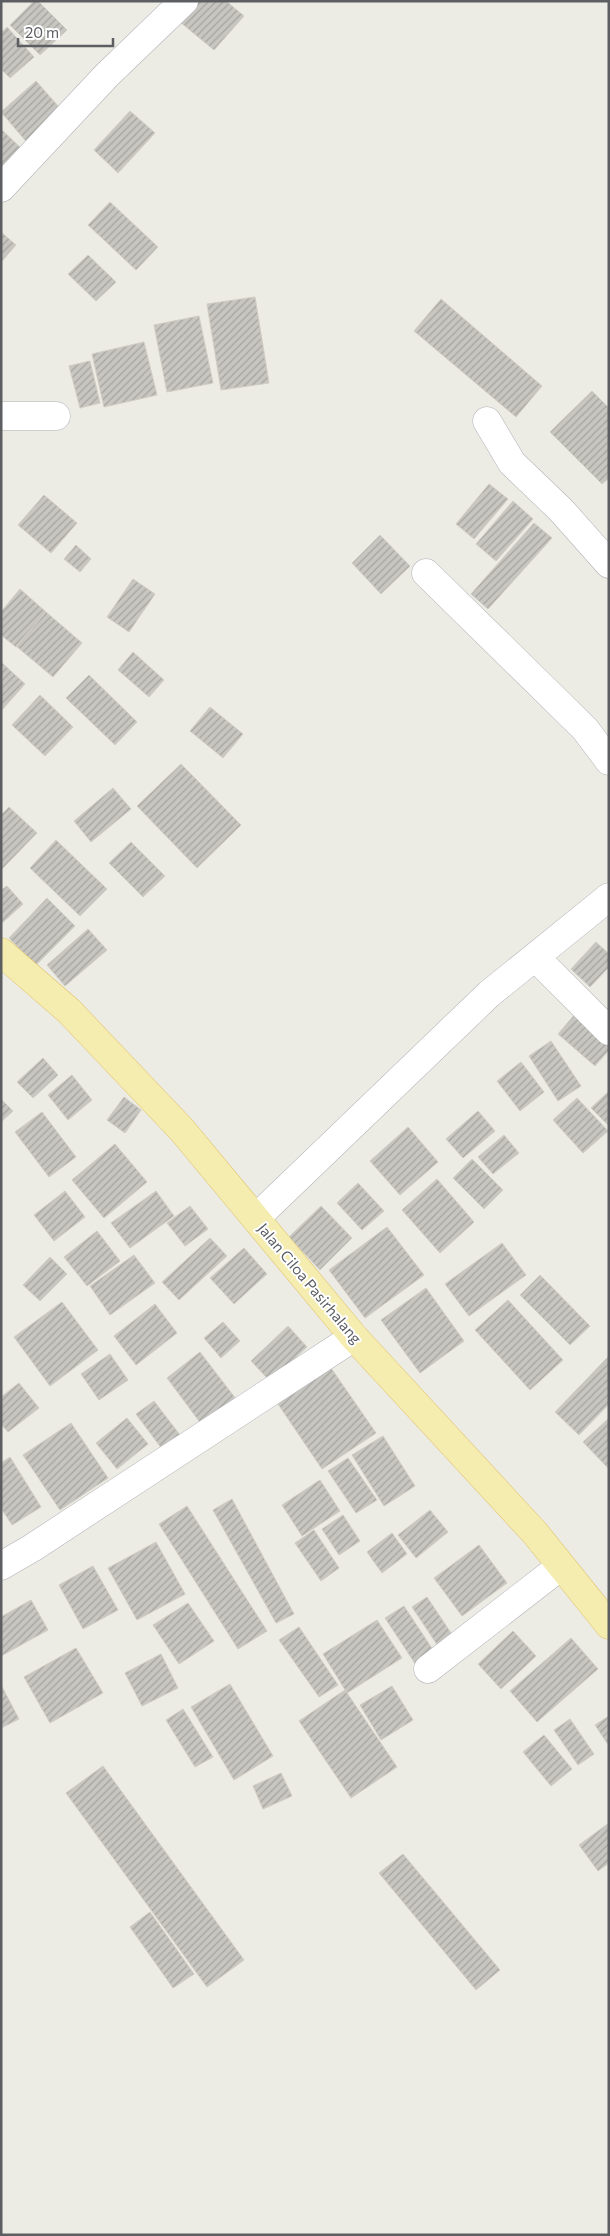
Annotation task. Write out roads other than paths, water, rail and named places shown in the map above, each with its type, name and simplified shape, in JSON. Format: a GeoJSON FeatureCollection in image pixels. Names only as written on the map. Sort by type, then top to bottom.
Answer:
{"type":"FeatureCollection","features":[{"type":"Feature","properties":{"kind":"main road","name":"Jalan Ciloa Pasirhalang"},"geometry":{"type":"LineString","coordinates":[[1,952],[69,1010],[138,1081],[182,1130],[354,1337],[480,1472],[607,1618]]}},
{"type":"Feature","properties":{"kind":"street"},"geometry":{"type":"LineString","coordinates":[[1,188],[107,75],[184,1]]}},
{"type":"Feature","properties":{"kind":"street"},"geometry":{"type":"LineString","coordinates":[[1,416],[56,416]]}},
{"type":"Feature","properties":{"kind":"street"},"geometry":{"type":"LineString","coordinates":[[487,421],[512,464],[561,510],[609,564]]}},
{"type":"Feature","properties":{"kind":"street"},"geometry":{"type":"LineString","coordinates":[[426,573],[585,730],[609,761]]}},
{"type":"Feature","properties":{"kind":"street"},"geometry":{"type":"LineString","coordinates":[[256,1218],[489,994],[609,897]]}},
{"type":"Feature","properties":{"kind":"street"},"geometry":{"type":"LineString","coordinates":[[535,957],[609,1031]]}},
{"type":"Feature","properties":{"kind":"street"},"geometry":{"type":"LineString","coordinates":[[1,1566],[32,1548],[354,1337]]}},
{"type":"Feature","properties":{"kind":"street"},"geometry":{"type":"LineString","coordinates":[[428,1669],[561,1566]]}}]}
